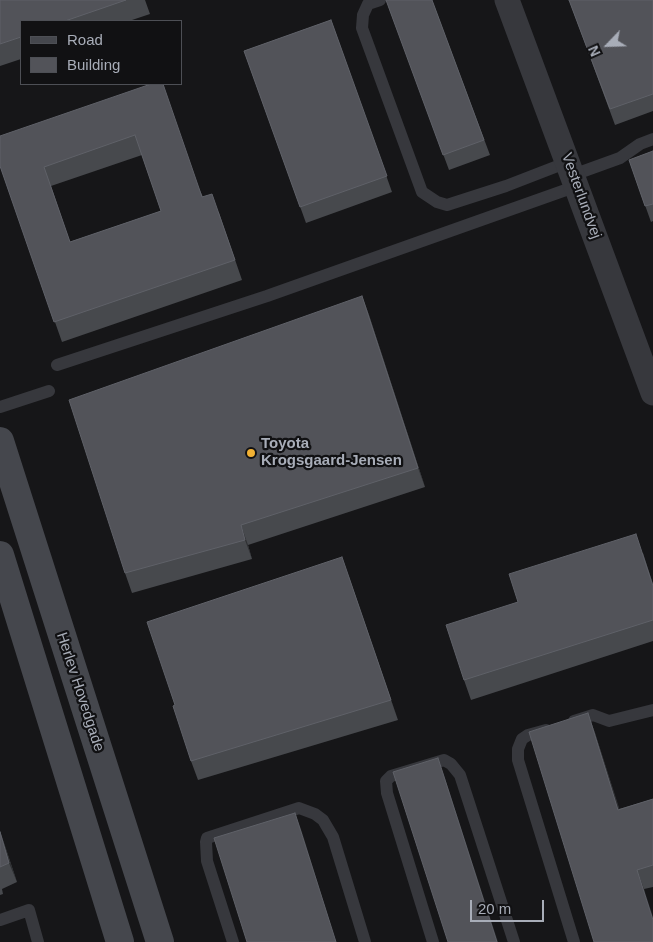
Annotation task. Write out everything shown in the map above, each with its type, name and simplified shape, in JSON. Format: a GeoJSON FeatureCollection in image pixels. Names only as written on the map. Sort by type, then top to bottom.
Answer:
{"type":"FeatureCollection","features":[{"type":"Feature","properties":{"kind":"main road","name":"Herlev Hovedgade"},"geometry":{"type":"LineString","coordinates":[[0,441],[160,942]]}},
{"type":"Feature","properties":{"kind":"main road"},"geometry":{"type":"LineString","coordinates":[[2,569],[120,942]]}},
{"type":"Feature","properties":{"kind":"street","name":"Vesterlundvej"},"geometry":{"type":"LineString","coordinates":[[507,0],[653,393]]}},
{"type":"Feature","properties":{"kind":"lane"},"geometry":{"type":"LineString","coordinates":[[380,0],[368,4],[363,15],[362,28],[422,192],[437,202],[447,205],[506,186],[573,174]]}},
{"type":"Feature","properties":{"kind":"lane"},"geometry":{"type":"LineString","coordinates":[[57,365],[276,293],[573,174],[620,158],[640,144],[653,139]]}},
{"type":"Feature","properties":{"kind":"lane"},"geometry":{"type":"LineString","coordinates":[[0,407],[49,391]]}},
{"type":"Feature","properties":{"kind":"lane"},"geometry":{"type":"LineString","coordinates":[[574,942],[518,760],[518,749],[522,739],[528,735],[593,715],[610,722],[653,710]]}},
{"type":"Feature","properties":{"kind":"lane"},"geometry":{"type":"LineString","coordinates":[[433,942],[387,793],[386,781],[391,776],[444,760],[451,764],[460,775],[514,942]]}},
{"type":"Feature","properties":{"kind":"lane"},"geometry":{"type":"LineString","coordinates":[[233,942],[207,861],[207,838],[299,808],[315,814],[323,820],[332,837],[366,942]]}},
{"type":"Feature","properties":{"kind":"lane"},"geometry":{"type":"LineString","coordinates":[[0,920],[29,910],[38,942]]}},
{"type":"Feature","properties":{"kind":"building"},"geometry":{"type":"Polygon","coordinates":[[[0,0],[126,0],[68,20],[20,20],[20,37],[0,44],[0,0]]]}},
{"type":"Feature","properties":{"kind":"building"},"geometry":{"type":"Polygon","coordinates":[[[386,0],[432,0],[484,140],[443,155],[386,0]]]}},
{"type":"Feature","properties":{"kind":"building"},"geometry":{"type":"Polygon","coordinates":[[[569,0],[653,0],[653,94],[610,109],[569,0]]]}},
{"type":"Feature","properties":{"kind":"building"},"geometry":{"type":"Polygon","coordinates":[[[331,20],[387,176],[300,207],[244,51],[331,20]]]}},
{"type":"Feature","properties":{"kind":"building"},"geometry":{"type":"Polygon","coordinates":[[[148,85],[163,85],[202,197],[212,194],[235,260],[54,322],[0,166],[0,136],[148,85]],[[135,135],[44,167],[70,242],[161,211],[135,135]]]}},
{"type":"Feature","properties":{"kind":"building"},"geometry":{"type":"Polygon","coordinates":[[[653,151],[653,204],[645,206],[629,160],[653,151]]]}},
{"type":"Feature","properties":{"kind":"building","name":"Toyota Krogsgaard-Jensen"},"geometry":{"type":"Polygon","coordinates":[[[362,296],[418,468],[241,525],[245,540],[125,573],[69,400],[362,296]]]}},
{"type":"Feature","properties":{"kind":"building"},"geometry":{"type":"Polygon","coordinates":[[[636,534],[653,586],[653,620],[464,680],[446,625],[518,602],[509,574],[636,534]]]}},
{"type":"Feature","properties":{"kind":"building"},"geometry":{"type":"Polygon","coordinates":[[[342,557],[391,700],[191,761],[173,706],[175,705],[147,622],[342,557]]]}},
{"type":"Feature","properties":{"kind":"building"},"geometry":{"type":"Polygon","coordinates":[[[588,713],[618,810],[653,799],[653,865],[637,870],[653,920],[653,942],[594,942],[529,732],[588,713]]]}},
{"type":"Feature","properties":{"kind":"building"},"geometry":{"type":"Polygon","coordinates":[[[438,758],[497,942],[448,942],[393,772],[438,758]]]}},
{"type":"Feature","properties":{"kind":"building"},"geometry":{"type":"Polygon","coordinates":[[[295,813],[336,942],[247,942],[214,838],[295,813]]]}},
{"type":"Feature","properties":{"kind":"building"},"geometry":{"type":"Polygon","coordinates":[[[0,832],[9,863],[0,867],[0,832]]]}},
{"type":"Feature","properties":{"kind":"place","name":"Toyota Krogsgaard-Jensen"},"geometry":{"type":"Point","coordinates":[251,453]}}]}
